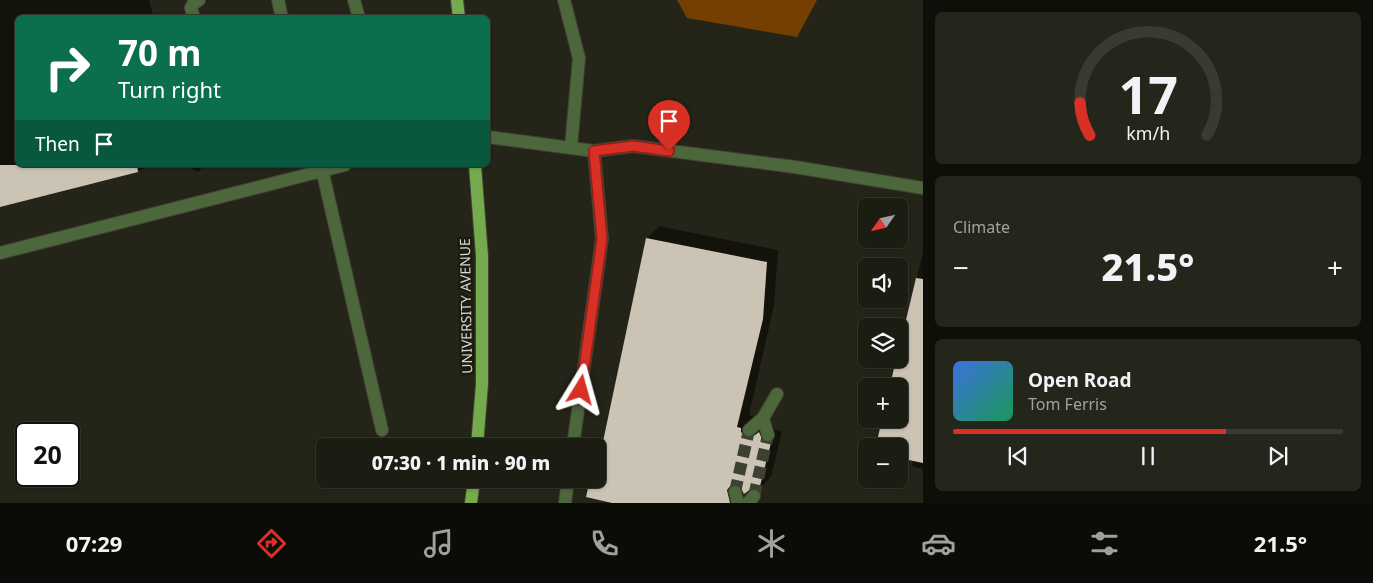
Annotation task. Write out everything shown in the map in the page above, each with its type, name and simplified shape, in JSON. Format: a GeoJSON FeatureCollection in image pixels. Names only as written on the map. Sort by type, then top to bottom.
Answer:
{"type":"FeatureCollection","features":[{"type":"Feature","properties":{"kind":"main road"},"geometry":{"type":"LineString","coordinates":[[457,0],[459,15]]}},
{"type":"Feature","properties":{"kind":"main road","name":"UNIVERSITY AVENUE"},"geometry":{"type":"LineString","coordinates":[[475,167],[482,256],[482,384],[478,438]]}},
{"type":"Feature","properties":{"kind":"main road"},"geometry":{"type":"LineString","coordinates":[[471,503],[473,488]]}},
{"type":"Feature","properties":{"kind":"lane"},"geometry":{"type":"LineString","coordinates":[[193,15],[192,4],[199,0]]}},
{"type":"Feature","properties":{"kind":"lane"},"geometry":{"type":"LineString","coordinates":[[278,0],[281,15]]}},
{"type":"Feature","properties":{"kind":"lane"},"geometry":{"type":"LineString","coordinates":[[354,0],[358,15]]}},
{"type":"Feature","properties":{"kind":"lane"},"geometry":{"type":"LineString","coordinates":[[564,0],[579,58],[571,147]]}},
{"type":"Feature","properties":{"kind":"lane"},"geometry":{"type":"LineString","coordinates":[[490,136],[594,151],[633,146],[795,167],[923,188]]}},
{"type":"Feature","properties":{"kind":"lane"},"geometry":{"type":"LineString","coordinates":[[574,438],[602,239],[594,151]]}},
{"type":"Feature","properties":{"kind":"lane"},"geometry":{"type":"LineString","coordinates":[[0,253],[322,168],[382,430]]}},
{"type":"Feature","properties":{"kind":"lane"},"geometry":{"type":"LineString","coordinates":[[749,430],[763,418],[777,394]]}},
{"type":"Feature","properties":{"kind":"lane"},"geometry":{"type":"LineString","coordinates":[[763,418],[768,435]]}},
{"type":"Feature","properties":{"kind":"lane"},"geometry":{"type":"LineString","coordinates":[[565,503],[567,488]]}},
{"type":"Feature","properties":{"kind":"shaded area"},"geometry":{"type":"Polygon","coordinates":[[[677,0],[817,0],[797,37],[687,18],[677,0]]]}},
{"type":"Feature","properties":{"kind":"building"},"geometry":{"type":"Polygon","coordinates":[[[0,165],[15,165],[15,167],[137,167],[138,172],[0,207],[0,165]]]}},
{"type":"Feature","properties":{"kind":"building"},"geometry":{"type":"Polygon","coordinates":[[[646,238],[767,262],[763,319],[737,427],[741,428],[741,432],[746,437],[751,438],[759,432],[763,441],[771,443],[759,490],[752,488],[744,494],[740,486],[732,484],[727,490],[730,503],[612,503],[586,497],[588,488],[606,488],[606,438],[604,438],[646,238]]]}},
{"type":"Feature","properties":{"kind":"building"},"geometry":{"type":"Polygon","coordinates":[[[916,278],[923,279],[923,463],[908,460],[908,438],[878,438],[880,428],[908,428],[908,378],[892,378],[894,368],[908,368],[908,318],[906,318],[916,278]]]}},
{"type":"Feature","properties":{"kind":"tunnel"},"geometry":{"type":"LineString","coordinates":[[735,492],[749,430]]}},
{"type":"Feature","properties":{"kind":"tunnel"},"geometry":{"type":"LineString","coordinates":[[754,496],[768,435]]}},
{"type":"Feature","properties":{"kind":"route"},"geometry":{"type":"LineString","coordinates":[[581,390],[602,239],[594,151],[633,146],[669,151]]}}]}
